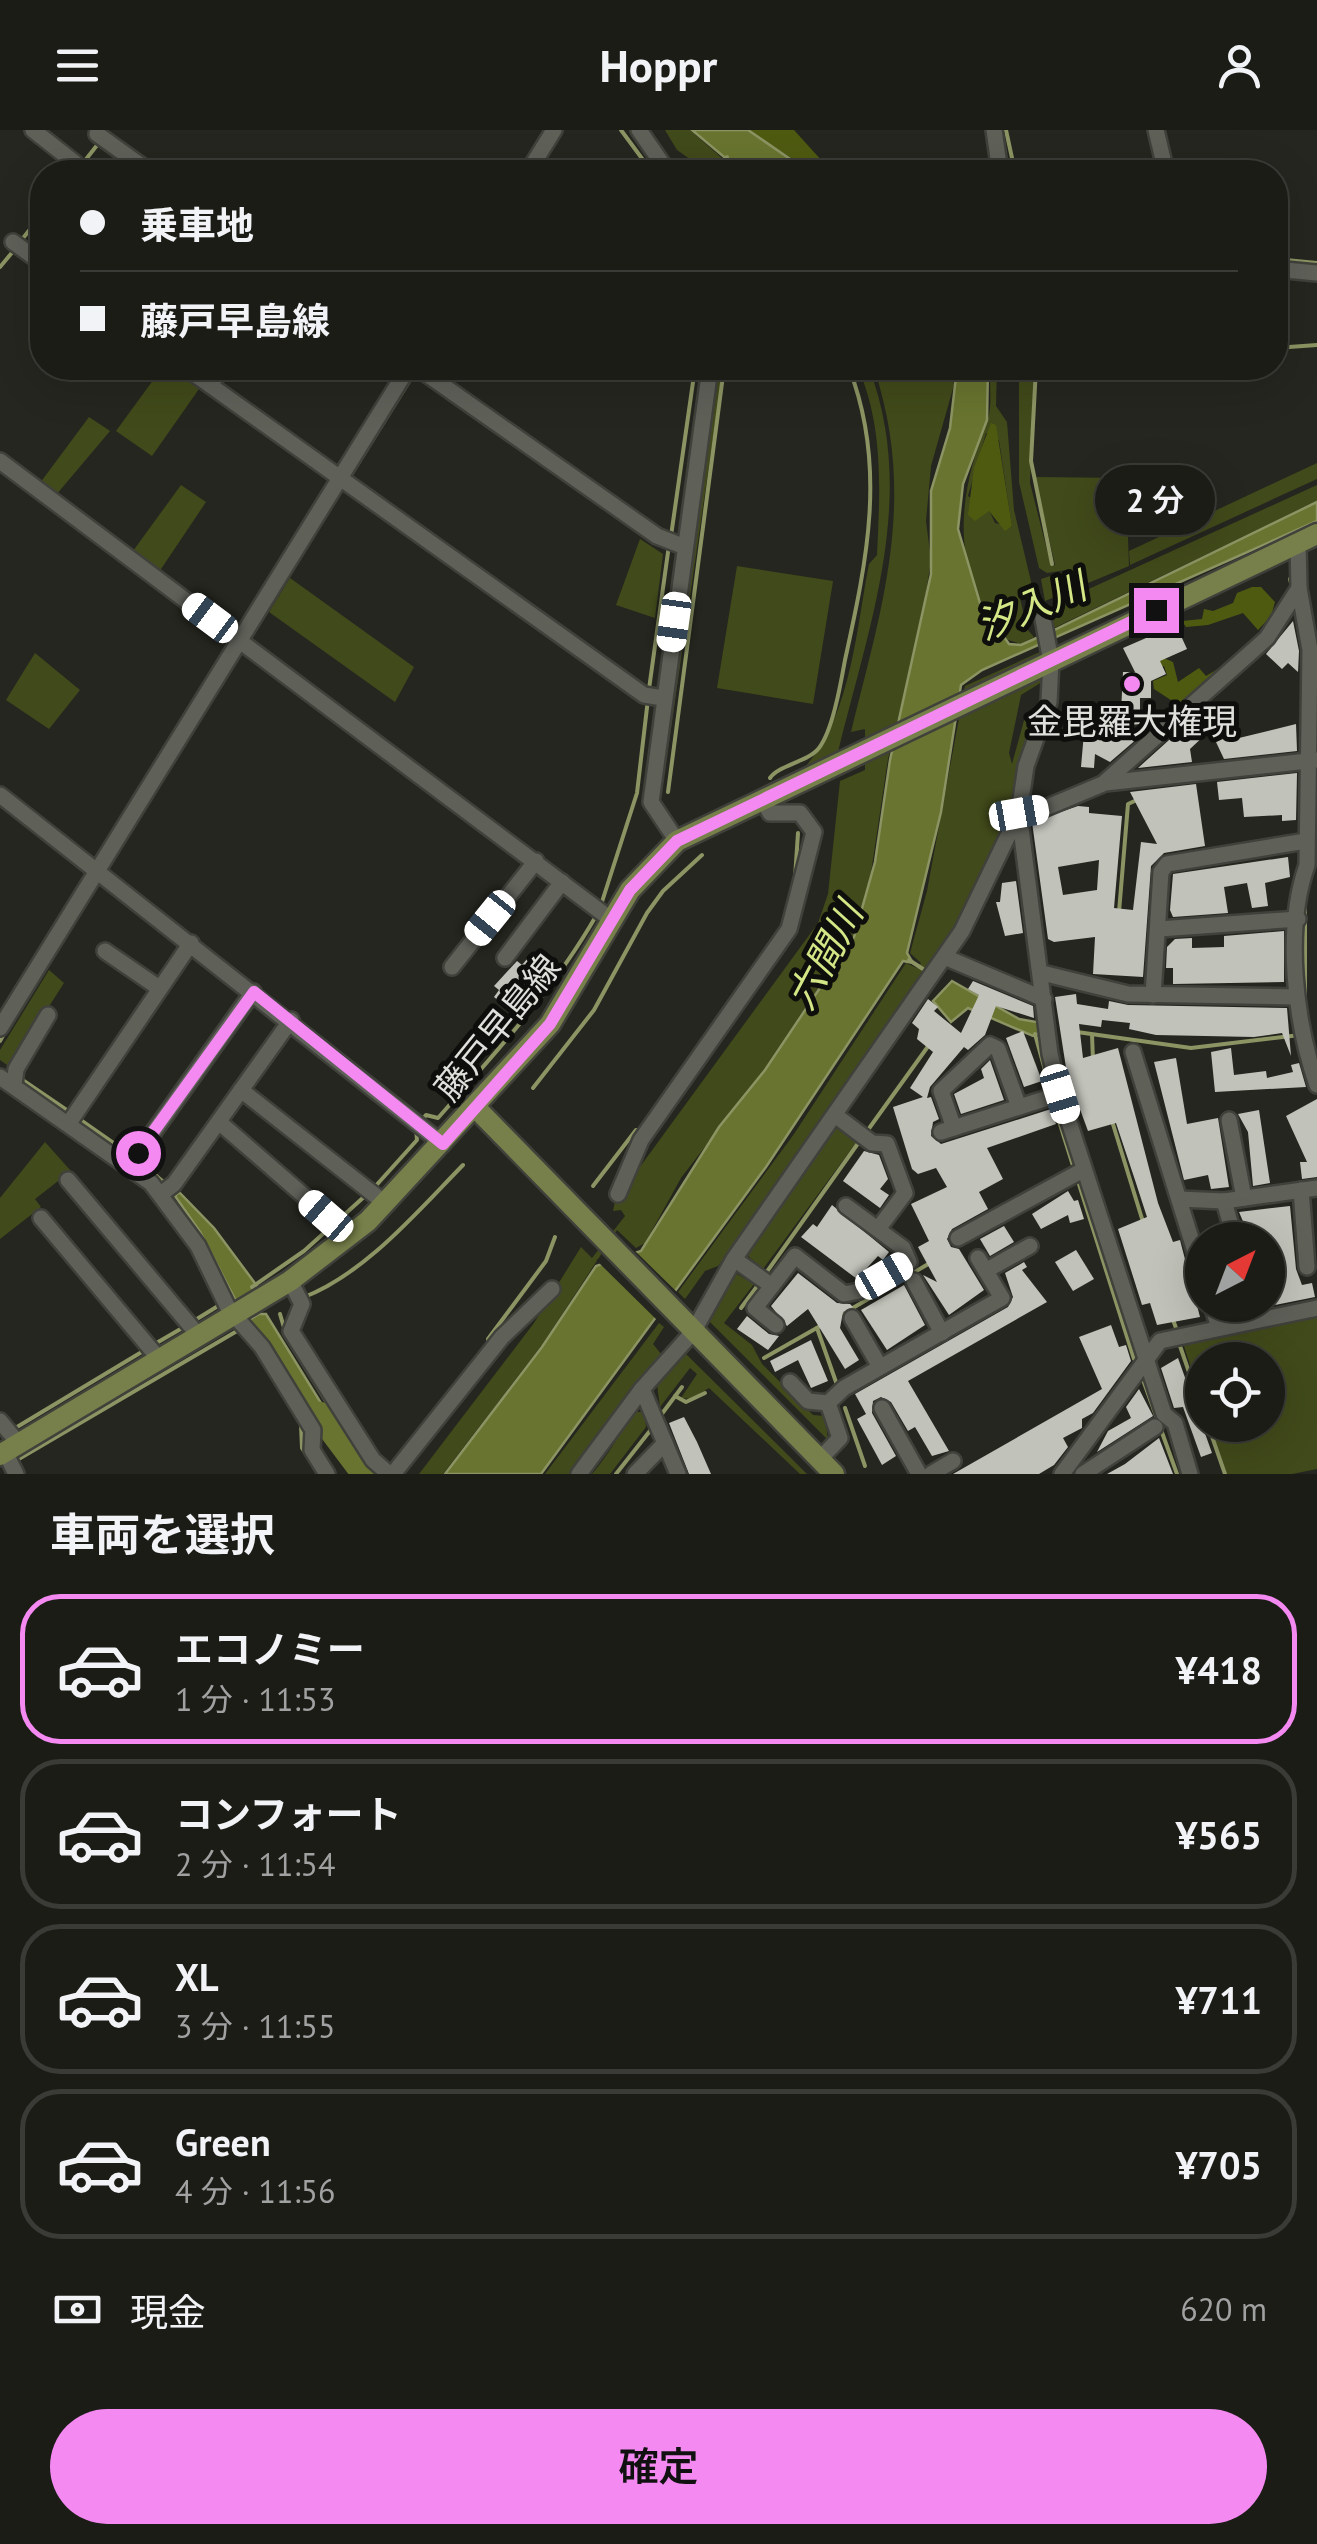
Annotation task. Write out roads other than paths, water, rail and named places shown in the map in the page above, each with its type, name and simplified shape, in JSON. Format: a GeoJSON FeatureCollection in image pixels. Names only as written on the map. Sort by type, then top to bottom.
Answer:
{"type":"FeatureCollection","features":[{"type":"Feature","properties":{"kind":"main road","name":"藤戸早島線"},"geometry":{"type":"LineString","coordinates":[[9,1449],[192,1328],[236,1314],[262,1298],[297,1294],[373,1194],[443,1144],[565,1004],[604,914],[677,841],[1048,659],[1307,538]]}},
{"type":"Feature","properties":{"kind":"main road"},"geometry":{"type":"LineString","coordinates":[[476,1108],[827,1467]]}},
{"type":"Feature","properties":{"kind":"street"},"geometry":{"type":"LineString","coordinates":[[33,130],[72,160]]}},
{"type":"Feature","properties":{"kind":"street"},"geometry":{"type":"LineString","coordinates":[[535,160],[554,130]]}},
{"type":"Feature","properties":{"kind":"street"},"geometry":{"type":"LineString","coordinates":[[639,130],[660,160]]}},
{"type":"Feature","properties":{"kind":"street"},"geometry":{"type":"LineString","coordinates":[[994,130],[998,160]]}},
{"type":"Feature","properties":{"kind":"street"},"geometry":{"type":"LineString","coordinates":[[1156,130],[1163,160]]}},
{"type":"Feature","properties":{"kind":"street"},"geometry":{"type":"LineString","coordinates":[[97,134],[133,160]]}},
{"type":"Feature","properties":{"kind":"street"},"geometry":{"type":"LineString","coordinates":[[17,245],[30,254]]}},
{"type":"Feature","properties":{"kind":"street"},"geometry":{"type":"LineString","coordinates":[[1288,270],[1317,272]]}},
{"type":"Feature","properties":{"kind":"street"},"geometry":{"type":"LineString","coordinates":[[203,380],[340,482],[654,696]]}},
{"type":"Feature","properties":{"kind":"street"},"geometry":{"type":"LineString","coordinates":[[210,385],[214,380]]}},
{"type":"Feature","properties":{"kind":"street"},"geometry":{"type":"LineString","coordinates":[[0,1028],[406,380]]}},
{"type":"Feature","properties":{"kind":"street"},"geometry":{"type":"LineString","coordinates":[[430,380],[674,543]]}},
{"type":"Feature","properties":{"kind":"street"},"geometry":{"type":"LineString","coordinates":[[677,841],[651,802],[654,696],[674,543],[708,380]]}},
{"type":"Feature","properties":{"kind":"street"},"geometry":{"type":"LineString","coordinates":[[0,461],[559,886],[604,914]]}},
{"type":"Feature","properties":{"kind":"street"},"geometry":{"type":"LineString","coordinates":[[1105,782],[1267,638],[1299,588],[1307,538]]}},
{"type":"Feature","properties":{"kind":"street"},"geometry":{"type":"LineString","coordinates":[[1299,588],[1311,609],[1312,761],[1306,841],[1311,871],[1299,884],[1296,997],[1317,1085]]}},
{"type":"Feature","properties":{"kind":"street"},"geometry":{"type":"LineString","coordinates":[[1043,618],[1049,702],[1026,766],[1019,813],[1042,974],[1054,1096],[1164,1414],[1174,1423],[1182,1441],[1190,1474]]}},
{"type":"Feature","properties":{"kind":"street"},"geometry":{"type":"LineString","coordinates":[[1019,813],[1043,809],[1105,782],[1312,761]]}},
{"type":"Feature","properties":{"kind":"street"},"geometry":{"type":"LineString","coordinates":[[0,795],[443,1144]]}},
{"type":"Feature","properties":{"kind":"street"},"geometry":{"type":"LineString","coordinates":[[618,1194],[641,1140],[790,929],[814,832],[800,813],[770,813],[762,798]]}},
{"type":"Feature","properties":{"kind":"street"},"geometry":{"type":"LineString","coordinates":[[579,1474],[947,958],[1019,813]]}},
{"type":"Feature","properties":{"kind":"street"},"geometry":{"type":"LineString","coordinates":[[1153,995],[1160,872],[1166,864],[1306,841]]}},
{"type":"Feature","properties":{"kind":"street"},"geometry":{"type":"LineString","coordinates":[[452,967],[532,865]]}},
{"type":"Feature","properties":{"kind":"street"},"geometry":{"type":"LineString","coordinates":[[504,958],[559,886]]}},
{"type":"Feature","properties":{"kind":"street"},"geometry":{"type":"LineString","coordinates":[[1159,928],[1298,919]]}},
{"type":"Feature","properties":{"kind":"street"},"geometry":{"type":"LineString","coordinates":[[72,1118],[188,946]]}},
{"type":"Feature","properties":{"kind":"street"},"geometry":{"type":"LineString","coordinates":[[105,951],[159,988]]}},
{"type":"Feature","properties":{"kind":"street"},"geometry":{"type":"LineString","coordinates":[[947,958],[1044,1000]]}},
{"type":"Feature","properties":{"kind":"street"},"geometry":{"type":"LineString","coordinates":[[1042,974],[1153,995],[1296,997]]}},
{"type":"Feature","properties":{"kind":"street"},"geometry":{"type":"LineString","coordinates":[[133,1160],[251,995]]}},
{"type":"Feature","properties":{"kind":"street"},"geometry":{"type":"LineString","coordinates":[[48,1015],[11,1078],[133,1160],[167,1190],[236,1314],[262,1347],[312,1430],[312,1450],[327,1474]]}},
{"type":"Feature","properties":{"kind":"street"},"geometry":{"type":"LineString","coordinates":[[167,1190],[288,1024]]}},
{"type":"Feature","properties":{"kind":"street"},"geometry":{"type":"LineString","coordinates":[[1019,1107],[998,1049],[990,1045],[941,1092],[948,1130],[1054,1096]]}},
{"type":"Feature","properties":{"kind":"street"},"geometry":{"type":"LineString","coordinates":[[1133,1052],[1186,1222]]}},
{"type":"Feature","properties":{"kind":"street"},"geometry":{"type":"LineString","coordinates":[[241,1090],[373,1194]]}},
{"type":"Feature","properties":{"kind":"street"},"geometry":{"type":"LineString","coordinates":[[836,1115],[875,1138],[906,1192],[878,1229]]}},
{"type":"Feature","properties":{"kind":"street"},"geometry":{"type":"LineString","coordinates":[[1230,1120],[1244,1198]]}},
{"type":"Feature","properties":{"kind":"street"},"geometry":{"type":"LineString","coordinates":[[218,1122],[326,1216]]}},
{"type":"Feature","properties":{"kind":"street"},"geometry":{"type":"LineString","coordinates":[[958,1238],[1078,1172]]}},
{"type":"Feature","properties":{"kind":"street"},"geometry":{"type":"LineString","coordinates":[[68,1180],[192,1328]]}},
{"type":"Feature","properties":{"kind":"street"},"geometry":{"type":"LineString","coordinates":[[1179,1199],[1224,1201],[1309,1190],[1307,1267]]}},
{"type":"Feature","properties":{"kind":"street"},"geometry":{"type":"LineString","coordinates":[[1224,1201],[1230,1222]]}},
{"type":"Feature","properties":{"kind":"street"},"geometry":{"type":"LineString","coordinates":[[776,1326],[755,1308],[765,1282],[795,1256],[844,1294],[859,1291],[909,1262],[903,1248],[846,1206]]}},
{"type":"Feature","properties":{"kind":"street"},"geometry":{"type":"LineString","coordinates":[[42,1218],[152,1352]]}},
{"type":"Feature","properties":{"kind":"street"},"geometry":{"type":"LineString","coordinates":[[790,1382],[808,1401],[828,1403],[880,1367],[1009,1294],[983,1264],[1030,1246]]}},
{"type":"Feature","properties":{"kind":"street"},"geometry":{"type":"LineString","coordinates":[[734,1259],[765,1282]]}},
{"type":"Feature","properties":{"kind":"street"},"geometry":{"type":"LineString","coordinates":[[914,1282],[942,1332]]}},
{"type":"Feature","properties":{"kind":"street"},"geometry":{"type":"LineString","coordinates":[[297,1294],[291,1331],[372,1460],[389,1473],[502,1337],[552,1289]]}},
{"type":"Feature","properties":{"kind":"street"},"geometry":{"type":"LineString","coordinates":[[1285,1310],[1317,1308]]}},
{"type":"Feature","properties":{"kind":"street"},"geometry":{"type":"LineString","coordinates":[[852,1318],[880,1367]]}},
{"type":"Feature","properties":{"kind":"street"},"geometry":{"type":"LineString","coordinates":[[1217,1322],[1219,1328]]}},
{"type":"Feature","properties":{"kind":"street"},"geometry":{"type":"LineString","coordinates":[[1062,1474],[1160,1341],[1232,1322]]}},
{"type":"Feature","properties":{"kind":"street"},"geometry":{"type":"LineString","coordinates":[[642,1389],[678,1474]]}},
{"type":"Feature","properties":{"kind":"street"},"geometry":{"type":"LineString","coordinates":[[827,1467],[840,1438],[828,1403]]}},
{"type":"Feature","properties":{"kind":"street"},"geometry":{"type":"LineString","coordinates":[[882,1408],[919,1474]]}},
{"type":"Feature","properties":{"kind":"street"},"geometry":{"type":"LineString","coordinates":[[1083,1474],[1156,1428]]}},
{"type":"Feature","properties":{"kind":"street"},"geometry":{"type":"LineString","coordinates":[[635,1474],[659,1429]]}},
{"type":"Feature","properties":{"kind":"street"},"geometry":{"type":"LineString","coordinates":[[930,1474],[953,1461]]}},
{"type":"Feature","properties":{"kind":"waterway"},"geometry":{"type":"LineString","coordinates":[[621,130],[643,160]]}},
{"type":"Feature","properties":{"kind":"waterway"},"geometry":{"type":"LineString","coordinates":[[1006,130],[1012,160]]}},
{"type":"Feature","properties":{"kind":"waterway"},"geometry":{"type":"LineString","coordinates":[[85,160],[98,144],[120,160]]}},
{"type":"Feature","properties":{"kind":"waterway"},"geometry":{"type":"LineString","coordinates":[[724,160],[727,157]]}},
{"type":"Feature","properties":{"kind":"waterway"},"geometry":{"type":"LineString","coordinates":[[20,242],[30,229]]}},
{"type":"Feature","properties":{"kind":"waterway"},"geometry":{"type":"LineString","coordinates":[[0,267],[15,249]]}},
{"type":"Feature","properties":{"kind":"waterway"},"geometry":{"type":"LineString","coordinates":[[1288,260],[1317,263]]}},
{"type":"Feature","properties":{"kind":"waterway"},"geometry":{"type":"LineString","coordinates":[[1288,347],[1317,345]]}},
{"type":"Feature","properties":{"kind":"waterway"},"geometry":{"type":"LineString","coordinates":[[349,478],[410,380]]}},
{"type":"Feature","properties":{"kind":"waterway"},"geometry":{"type":"LineString","coordinates":[[671,536],[693,380]]}},
{"type":"Feature","properties":{"kind":"waterway"},"geometry":{"type":"LineString","coordinates":[[668,792],[722,380]]}},
{"type":"Feature","properties":{"kind":"waterway"},"geometry":{"type":"LineString","coordinates":[[770,778],[819,748],[836,706],[870,513],[868,441],[853,380]]}},
{"type":"Feature","properties":{"kind":"waterway","name":"汐入川"},"geometry":{"type":"LineString","coordinates":[[1035,380],[1031,461],[1052,564]]}},
{"type":"Feature","properties":{"kind":"waterway"},"geometry":{"type":"LineString","coordinates":[[649,689],[669,545]]}},
{"type":"Feature","properties":{"kind":"waterway"},"geometry":{"type":"LineString","coordinates":[[1290,579],[1291,583]]}},
{"type":"Feature","properties":{"kind":"waterway"},"geometry":{"type":"LineString","coordinates":[[600,908],[637,793],[648,699]]}},
{"type":"Feature","properties":{"kind":"waterway"},"geometry":{"type":"LineString","coordinates":[[1119,912],[1128,804],[1139,799]]}},
{"type":"Feature","properties":{"kind":"waterway"},"geometry":{"type":"LineString","coordinates":[[795,878],[798,833]]}},
{"type":"Feature","properties":{"kind":"waterway"},"geometry":{"type":"LineString","coordinates":[[533,1088],[594,1010],[647,913],[663,891],[702,855]]}},
{"type":"Feature","properties":{"kind":"waterway"},"geometry":{"type":"LineString","coordinates":[[1305,901],[1305,1002]]}},
{"type":"Feature","properties":{"kind":"waterway"},"geometry":{"type":"LineString","coordinates":[[422,1120],[426,1115],[438,1118],[502,1045],[561,970],[596,916]]}},
{"type":"Feature","properties":{"kind":"waterway"},"geometry":{"type":"LineString","coordinates":[[909,960],[923,969]]}},
{"type":"Feature","properties":{"kind":"waterway"},"geometry":{"type":"LineString","coordinates":[[0,1041],[6,1030]]}},
{"type":"Feature","properties":{"kind":"waterway"},"geometry":{"type":"LineString","coordinates":[[1077,1032],[1191,1048],[1300,1035]]}},
{"type":"Feature","properties":{"kind":"waterway"},"geometry":{"type":"LineString","coordinates":[[1035,1034],[1051,1092]]}},
{"type":"Feature","properties":{"kind":"waterway"},"geometry":{"type":"LineString","coordinates":[[1092,1035],[1093,1060]]}},
{"type":"Feature","properties":{"kind":"waterway"},"geometry":{"type":"LineString","coordinates":[[865,1134],[929,1045]]}},
{"type":"Feature","properties":{"kind":"waterway"},"geometry":{"type":"LineString","coordinates":[[21,1079],[71,1113]]}},
{"type":"Feature","properties":{"kind":"waterway"},"geometry":{"type":"LineString","coordinates":[[1053,1102],[1074,1169]]}},
{"type":"Feature","properties":{"kind":"waterway"},"geometry":{"type":"LineString","coordinates":[[79,1119],[132,1156]]}},
{"type":"Feature","properties":{"kind":"waterway"},"geometry":{"type":"LineString","coordinates":[[1112,1121],[1143,1222]]}},
{"type":"Feature","properties":{"kind":"waterway"},"geometry":{"type":"LineString","coordinates":[[372,1190],[417,1140],[416,1128]]}},
{"type":"Feature","properties":{"kind":"waterway"},"geometry":{"type":"LineString","coordinates":[[593,1186],[636,1130],[641,1130]]}},
{"type":"Feature","properties":{"kind":"waterway"},"geometry":{"type":"LineString","coordinates":[[766,1273],[859,1142]]}},
{"type":"Feature","properties":{"kind":"waterway"},"geometry":{"type":"LineString","coordinates":[[140,1162],[167,1185]]}},
{"type":"Feature","properties":{"kind":"waterway"},"geometry":{"type":"LineString","coordinates":[[302,1298],[368,1258],[463,1165]]}},
{"type":"Feature","properties":{"kind":"waterway"},"geometry":{"type":"LineString","coordinates":[[1077,1178],[1134,1359]]}},
{"type":"Feature","properties":{"kind":"waterway"},"geometry":{"type":"LineString","coordinates":[[252,1287],[304,1251],[365,1196]]}},
{"type":"Feature","properties":{"kind":"waterway"},"geometry":{"type":"LineString","coordinates":[[489,1347],[488,1339],[546,1261],[555,1237]]}},
{"type":"Feature","properties":{"kind":"waterway"},"geometry":{"type":"LineString","coordinates":[[839,1316],[930,1263]]}},
{"type":"Feature","properties":{"kind":"waterway"},"geometry":{"type":"LineString","coordinates":[[741,1308],[761,1281]]}},
{"type":"Feature","properties":{"kind":"waterway"},"geometry":{"type":"LineString","coordinates":[[192,1322],[218,1306]]}},
{"type":"Feature","properties":{"kind":"waterway"},"geometry":{"type":"LineString","coordinates":[[280,1314],[287,1338]]}},
{"type":"Feature","properties":{"kind":"waterway"},"geometry":{"type":"LineString","coordinates":[[1172,1317],[1176,1328]]}},
{"type":"Feature","properties":{"kind":"waterway"},"geometry":{"type":"LineString","coordinates":[[764,1358],[822,1325]]}},
{"type":"Feature","properties":{"kind":"waterway"},"geometry":{"type":"LineString","coordinates":[[153,1345],[184,1327]]}},
{"type":"Feature","properties":{"kind":"waterway"},"geometry":{"type":"LineString","coordinates":[[817,1328],[836,1382]]}},
{"type":"Feature","properties":{"kind":"waterway"},"geometry":{"type":"LineString","coordinates":[[17,1460],[237,1331]]}},
{"type":"Feature","properties":{"kind":"waterway"},"geometry":{"type":"LineString","coordinates":[[1179,1343],[1185,1360]]}},
{"type":"Feature","properties":{"kind":"waterway"},"geometry":{"type":"LineString","coordinates":[[12,1430],[145,1350]]}},
{"type":"Feature","properties":{"kind":"waterway"},"geometry":{"type":"LineString","coordinates":[[297,1354],[366,1466],[376,1474]]}},
{"type":"Feature","properties":{"kind":"waterway"},"geometry":{"type":"LineString","coordinates":[[1142,1377],[1177,1474]]}},
{"type":"Feature","properties":{"kind":"waterway"},"geometry":{"type":"LineString","coordinates":[[661,1415],[682,1387]]}},
{"type":"Feature","properties":{"kind":"waterway"},"geometry":{"type":"LineString","coordinates":[[675,1396],[686,1402],[705,1393]]}},
{"type":"Feature","properties":{"kind":"waterway"},"geometry":{"type":"LineString","coordinates":[[845,1408],[865,1466]]}},
{"type":"Feature","properties":{"kind":"waterway"},"geometry":{"type":"LineString","coordinates":[[319,1414],[364,1474]]}},
{"type":"Feature","properties":{"kind":"waterway"},"geometry":{"type":"LineString","coordinates":[[301,1424],[302,1448],[308,1457]]}},
{"type":"Feature","properties":{"kind":"waterway"},"geometry":{"type":"LineString","coordinates":[[616,1474],[653,1427]]}},
{"type":"Feature","properties":{"kind":"waterway"},"geometry":{"type":"LineString","coordinates":[[1214,1442],[1225,1474]]}},
{"type":"Feature","properties":{"kind":"place","name":"金毘羅大権現"},"geometry":{"type":"Point","coordinates":[1132,684]}},
{"type":"Feature","properties":{"kind":"water label","name":"六間川"},"geometry":{"type":"Point","coordinates":[824,955]}}]}
